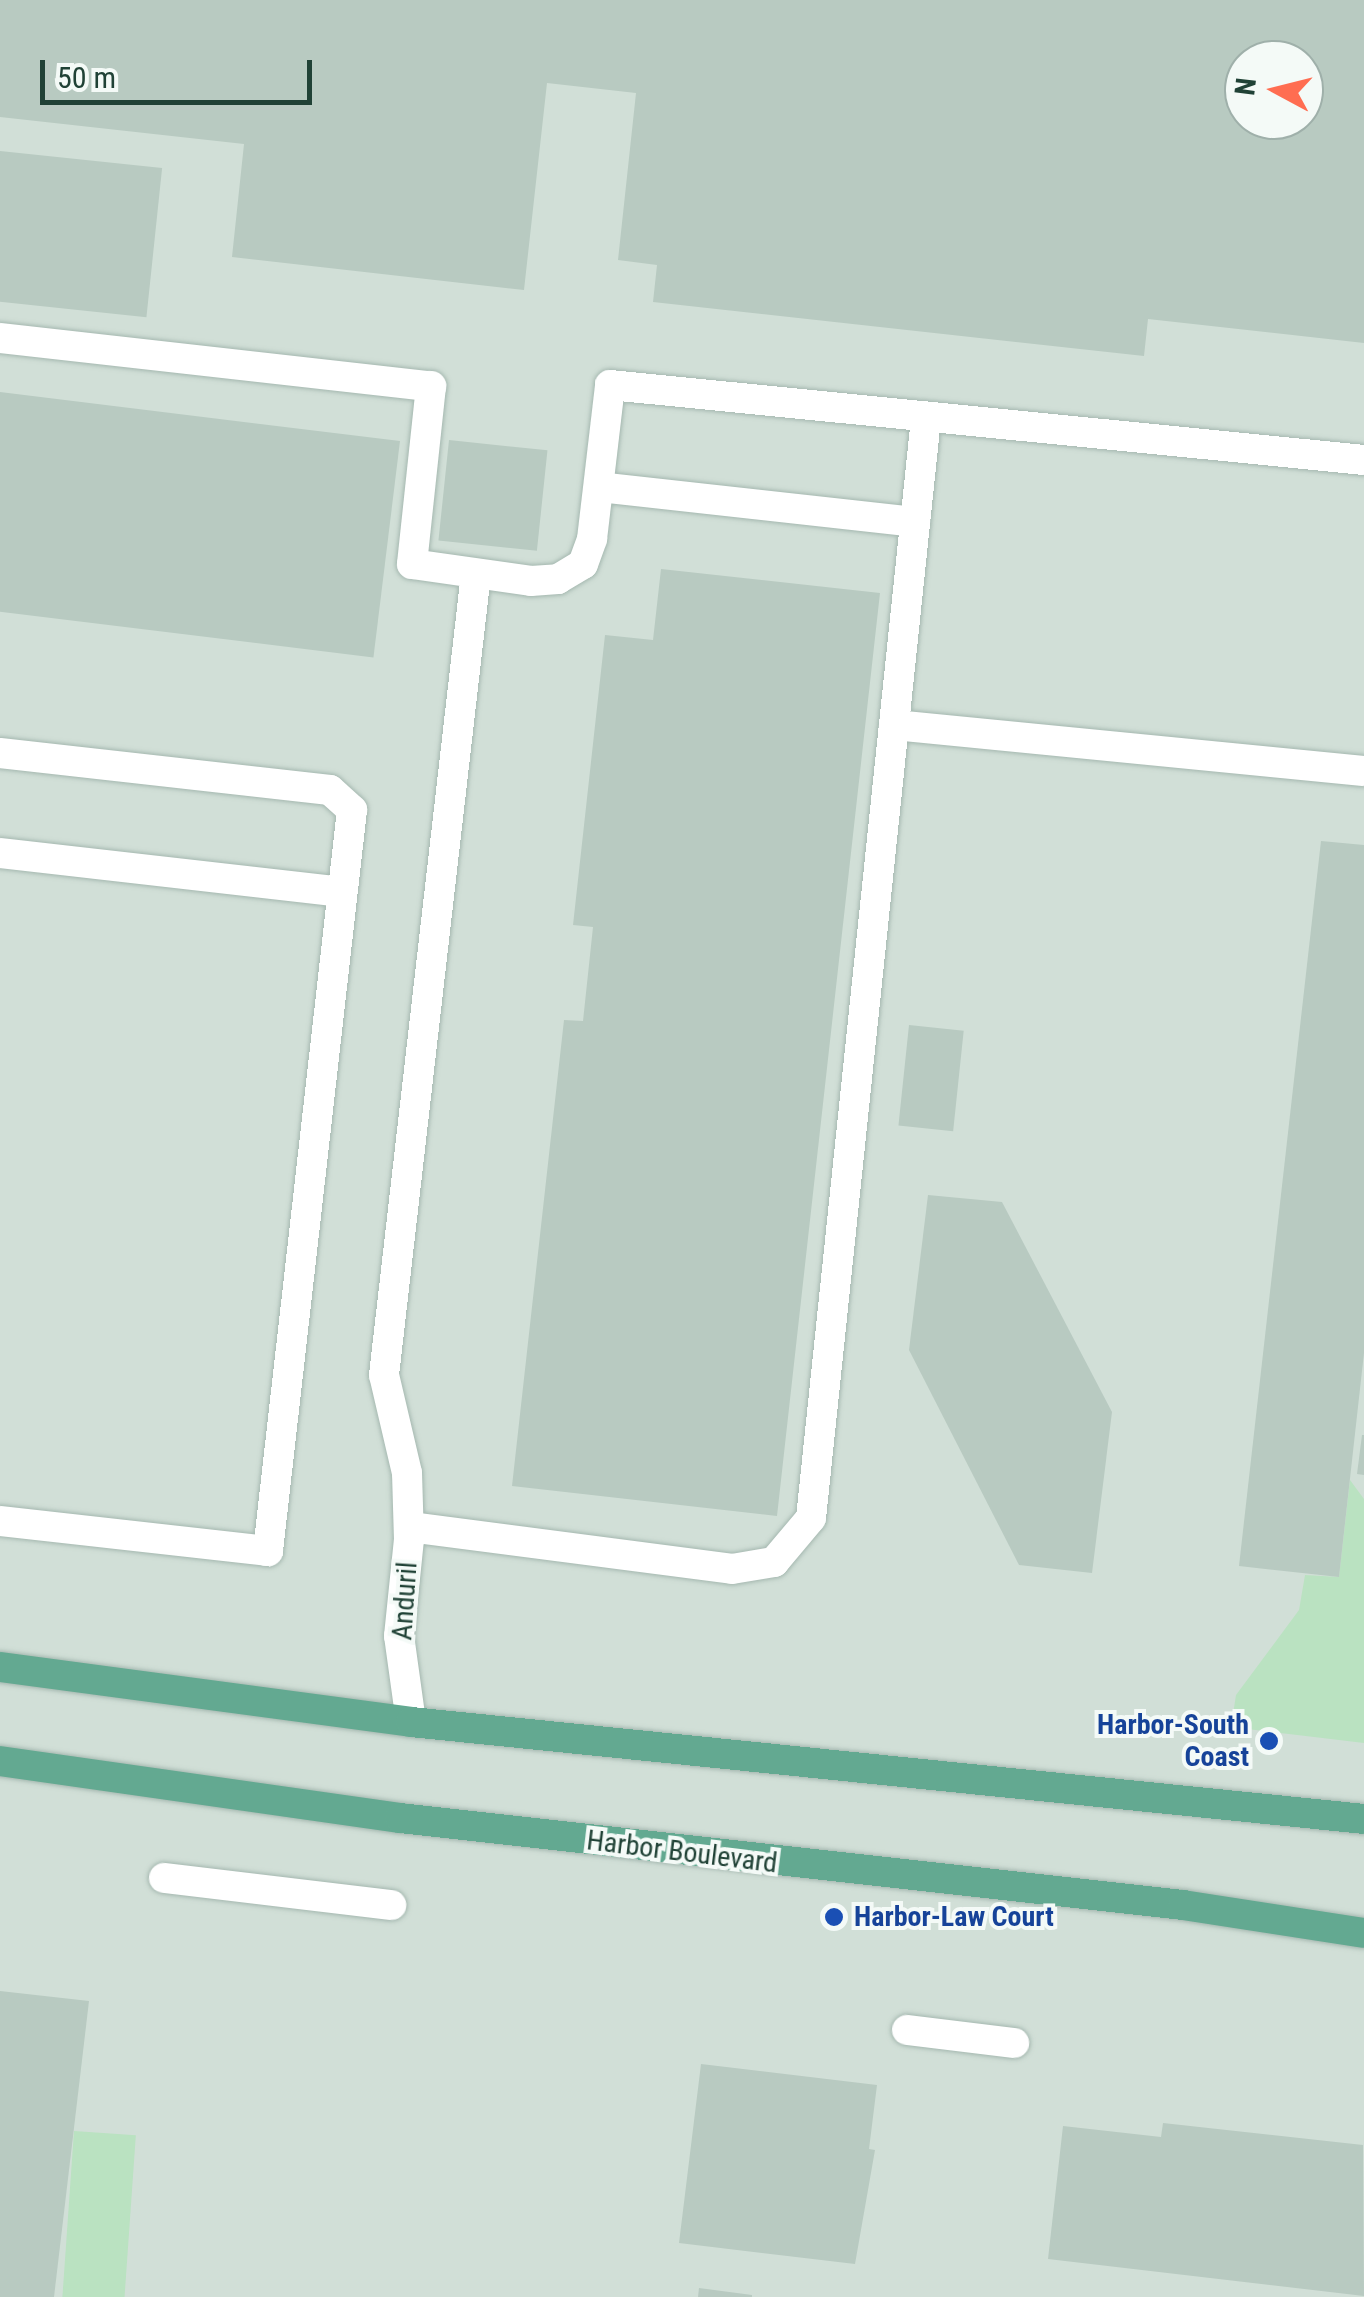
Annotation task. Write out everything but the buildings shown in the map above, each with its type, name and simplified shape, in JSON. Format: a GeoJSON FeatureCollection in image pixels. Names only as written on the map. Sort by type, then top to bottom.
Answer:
{"type":"FeatureCollection","features":[{"type":"Feature","properties":{"kind":"main road"},"geometry":{"type":"LineString","coordinates":[[0,1667],[411,1722],[1364,1819]]}},
{"type":"Feature","properties":{"kind":"main road","name":"Harbor Boulevard"},"geometry":{"type":"LineString","coordinates":[[0,1761],[400,1818],[1184,1905],[1364,1934]]}},
{"type":"Feature","properties":{"kind":"lane"},"geometry":{"type":"LineString","coordinates":[[0,338],[431,386],[412,564],[476,574],[558,579],[583,564],[599,487],[610,385],[1364,460]]}},
{"type":"Feature","properties":{"kind":"lane"},"geometry":{"type":"LineString","coordinates":[[410,1533],[732,1569],[774,1562],[811,1518],[926,419]]}},
{"type":"Feature","properties":{"kind":"lane"},"geometry":{"type":"LineString","coordinates":[[599,487],[915,522]]}},
{"type":"Feature","properties":{"kind":"lane","name":"Anduril"},"geometry":{"type":"LineString","coordinates":[[411,1722],[400,1636],[410,1533],[406,1473],[384,1376],[476,574]]}},
{"type":"Feature","properties":{"kind":"lane"},"geometry":{"type":"LineString","coordinates":[[894,724],[1364,771]]}},
{"type":"Feature","properties":{"kind":"lane"},"geometry":{"type":"LineString","coordinates":[[0,753],[330,790],[352,810],[268,1551],[0,1522]]}},
{"type":"Feature","properties":{"kind":"lane"},"geometry":{"type":"LineString","coordinates":[[0,853],[342,892]]}},
{"type":"Feature","properties":{"kind":"lane"},"geometry":{"type":"LineString","coordinates":[[164,1878],[391,1905]]}},
{"type":"Feature","properties":{"kind":"lane"},"geometry":{"type":"LineString","coordinates":[[907,2030],[1014,2043]]}},
{"type":"Feature","properties":{"kind":"shaded area"},"geometry":{"type":"Polygon","coordinates":[[[0,0],[1364,0],[1364,2297],[0,2297],[0,0]]]}},
{"type":"Feature","properties":{"kind":"green space"},"geometry":{"type":"Polygon","coordinates":[[[1350,1480],[1364,1499],[1364,1743],[1231,1727],[1236,1695],[1299,1610],[1305,1575],[1339,1577],[1350,1480]]]}},
{"type":"Feature","properties":{"kind":"green space"},"geometry":{"type":"Polygon","coordinates":[[[74,2131],[136,2135],[125,2297],[62,2297],[74,2131]]]}},
{"type":"Feature","properties":{"kind":"place","name":"Harbor-South Coast"},"geometry":{"type":"Point","coordinates":[1269,1741]}},
{"type":"Feature","properties":{"kind":"place","name":"Harbor-Law Court"},"geometry":{"type":"Point","coordinates":[834,1917]}}]}
